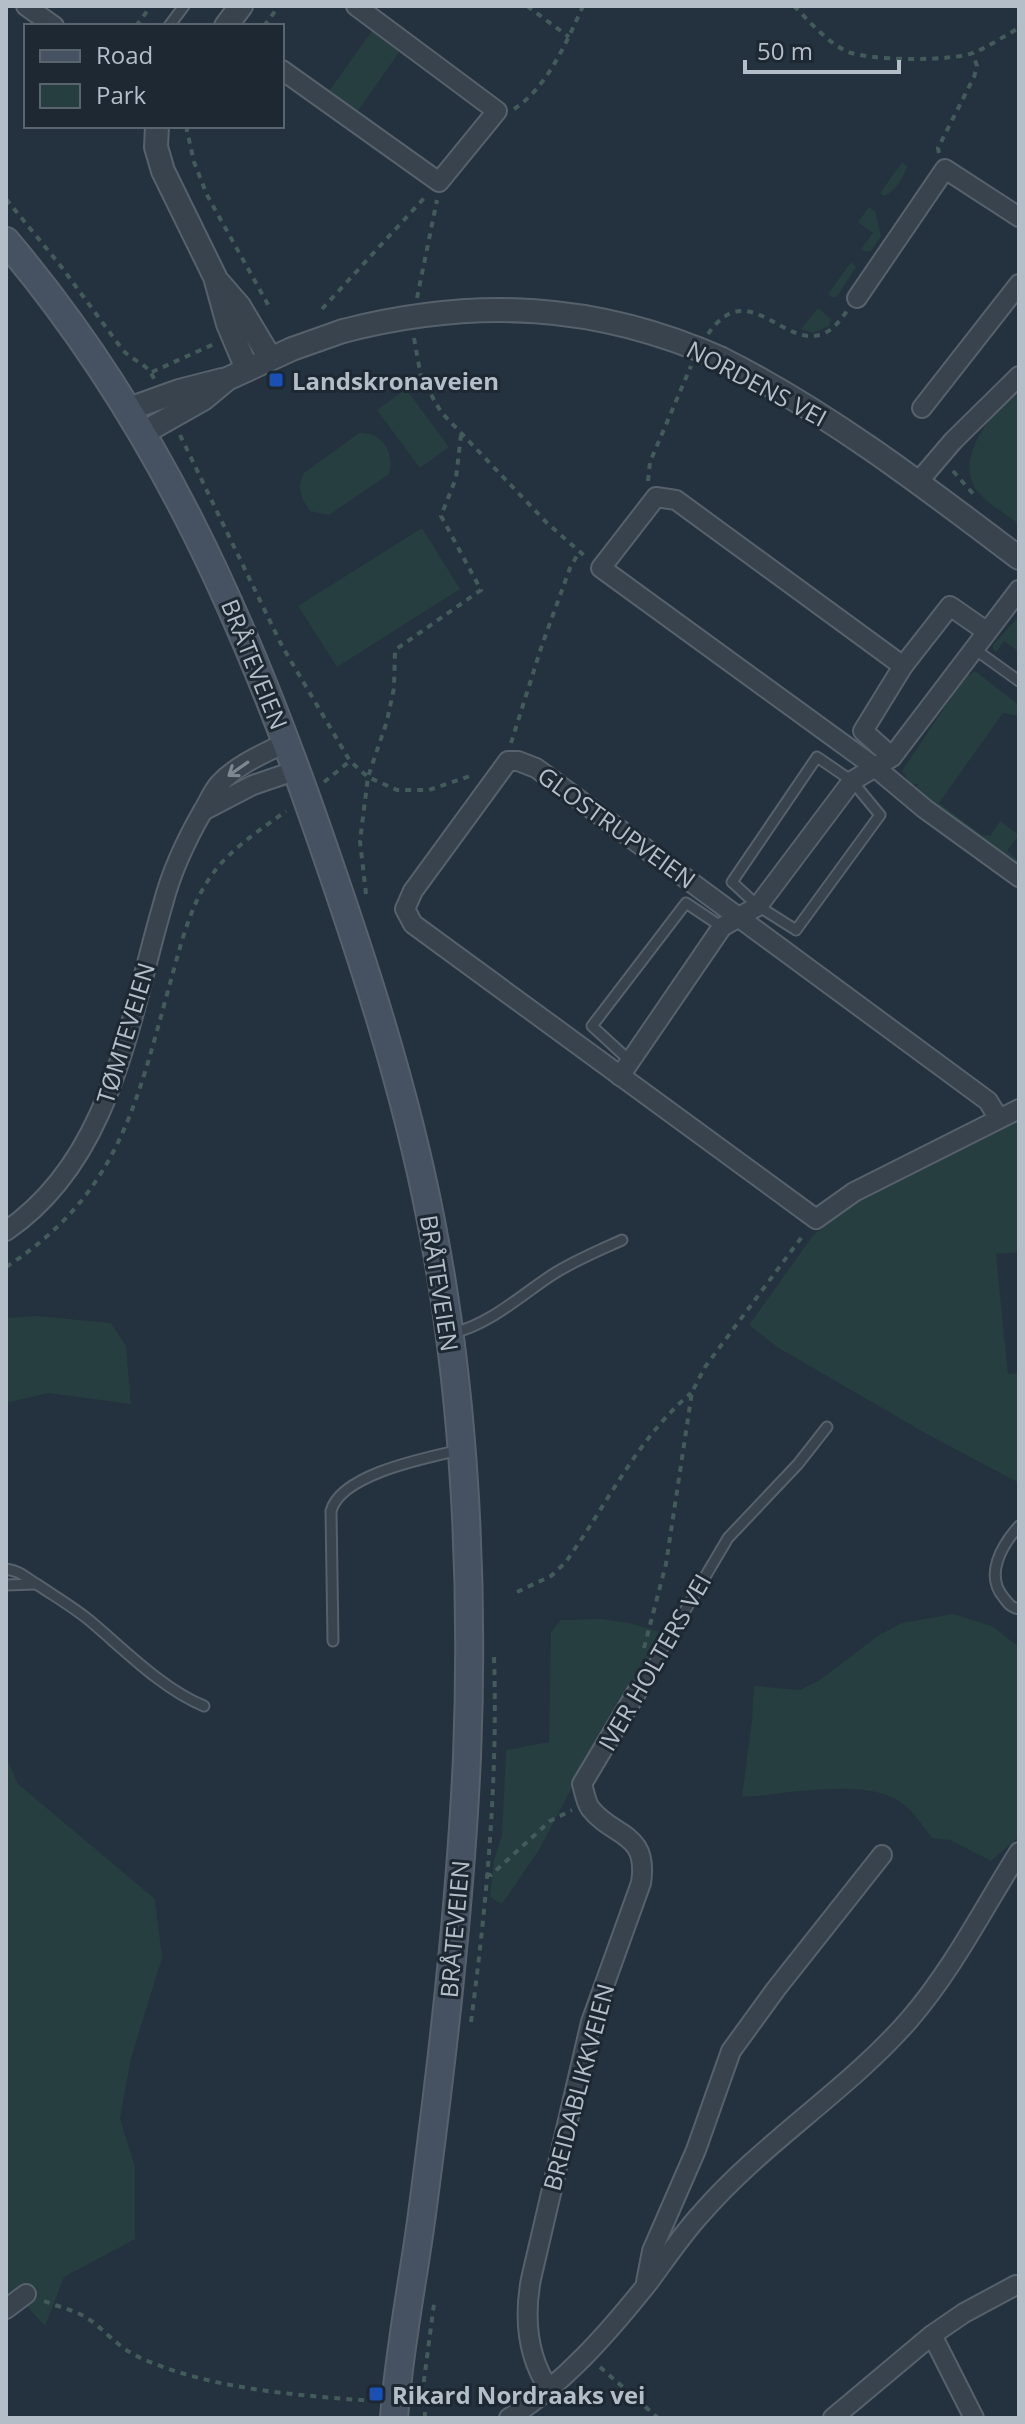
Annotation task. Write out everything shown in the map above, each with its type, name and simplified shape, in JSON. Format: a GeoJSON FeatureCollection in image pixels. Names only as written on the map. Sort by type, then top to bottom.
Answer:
{"type":"FeatureCollection","features":[{"type":"Feature","properties":{"kind":"main road","name":"BRÅTEVEIEN"},"geometry":{"type":"LineString","coordinates":[[6,241],[57,304],[129,409],[216,571],[254,655],[355,941],[402,1099],[431,1220],[449,1334],[460,1450],[468,1633],[464,1810],[437,2103],[395,2410]]}},
{"type":"Feature","properties":{"kind":"street"},"geometry":{"type":"LineString","coordinates":[[26,6],[51,24]]}},
{"type":"Feature","properties":{"kind":"street"},"geometry":{"type":"LineString","coordinates":[[228,24],[241,6]]}},
{"type":"Feature","properties":{"kind":"street"},"geometry":{"type":"LineString","coordinates":[[284,71],[439,182],[497,111],[356,6]]}},
{"type":"Feature","properties":{"kind":"street"},"geometry":{"type":"LineString","coordinates":[[157,128],[156,147],[163,171],[215,277],[237,374]]}},
{"type":"Feature","properties":{"kind":"street"},"geometry":{"type":"LineString","coordinates":[[857,298],[945,169],[1019,217]]}},
{"type":"Feature","properties":{"kind":"street"},"geometry":{"type":"LineString","coordinates":[[215,277],[239,306],[270,358]]}},
{"type":"Feature","properties":{"kind":"street"},"geometry":{"type":"LineString","coordinates":[[922,408],[1019,284]]}},
{"type":"Feature","properties":{"kind":"street","name":"NORDENS VEI"},"geometry":{"type":"LineString","coordinates":[[143,433],[187,409],[237,374],[270,358],[343,331],[401,318],[455,311],[549,311],[641,328],[722,359],[820,415],[918,482],[1019,558]]}},
{"type":"Feature","properties":{"kind":"street","name":"NORDENS VEI"},"geometry":{"type":"LineString","coordinates":[[129,409],[237,374]]}},
{"type":"Feature","properties":{"kind":"street"},"geometry":{"type":"LineString","coordinates":[[918,482],[936,459],[1019,376]]}},
{"type":"Feature","properties":{"kind":"street"},"geometry":{"type":"LineString","coordinates":[[903,666],[676,500],[656,497],[601,568],[876,768],[925,809],[1019,877]]}},
{"type":"Feature","properties":{"kind":"street"},"geometry":{"type":"LineString","coordinates":[[625,1068],[722,927],[758,906],[852,781],[892,757],[1019,590]]}},
{"type":"Feature","properties":{"kind":"street"},"geometry":{"type":"LineString","coordinates":[[892,757],[863,731],[903,666],[950,606],[986,631]]}},
{"type":"Feature","properties":{"kind":"street","name":"TØMTEVEIEN"},"geometry":{"type":"LineString","coordinates":[[6,1231],[34,1210],[57,1185],[100,1116],[115,1074],[172,872],[217,785],[232,772],[287,742]]}},
{"type":"Feature","properties":{"kind":"street","name":"GLOSTRUPVEIEN"},"geometry":{"type":"LineString","coordinates":[[816,1219],[625,1068],[413,924],[405,909],[413,891],[505,765],[518,761],[536,768],[988,1101],[999,1119]]}},
{"type":"Feature","properties":{"kind":"street"},"geometry":{"type":"LineString","coordinates":[[203,811],[253,785],[297,770]]}},
{"type":"Feature","properties":{"kind":"street"},"geometry":{"type":"LineString","coordinates":[[816,1219],[854,1192],[1019,1109]]}},
{"type":"Feature","properties":{"kind":"street","name":"IVER HOLTERS VEI"},"geometry":{"type":"LineString","coordinates":[[589,1807],[582,1784],[638,1690]]}},
{"type":"Feature","properties":{"kind":"street","name":"BREIDABLIKKVEIEN"},"geometry":{"type":"LineString","coordinates":[[549,2389],[531,2349],[528,2318],[531,2279],[591,2022],[643,1871],[633,1842],[589,1807]]}},
{"type":"Feature","properties":{"kind":"street"},"geometry":{"type":"LineString","coordinates":[[509,2418],[549,2389],[585,2355],[646,2285],[699,2216],[748,2163],[863,2068],[909,2020],[963,1948],[1019,1852]]}},
{"type":"Feature","properties":{"kind":"street"},"geometry":{"type":"LineString","coordinates":[[646,2285],[652,2251],[696,2150],[731,2051],[882,1855]]}},
{"type":"Feature","properties":{"kind":"street"},"geometry":{"type":"LineString","coordinates":[[833,2418],[932,2335],[964,2313],[1016,2285]]}},
{"type":"Feature","properties":{"kind":"street"},"geometry":{"type":"LineString","coordinates":[[6,2309],[26,2294]]}},
{"type":"Feature","properties":{"kind":"street"},"geometry":{"type":"LineString","coordinates":[[932,2335],[974,2418]]}},
{"type":"Feature","properties":{"kind":"lane"},"geometry":{"type":"LineString","coordinates":[[170,24],[184,6]]}},
{"type":"Feature","properties":{"kind":"lane"},"geometry":{"type":"LineString","coordinates":[[973,648],[1019,681]]}},
{"type":"Feature","properties":{"kind":"lane"},"geometry":{"type":"LineString","coordinates":[[817,757],[852,781],[880,815],[796,930],[758,906],[732,882],[817,757]]}},
{"type":"Feature","properties":{"kind":"lane"},"geometry":{"type":"LineString","coordinates":[[625,1068],[592,1026],[686,903],[722,927]]}},
{"type":"Feature","properties":{"kind":"lane"},"geometry":{"type":"LineString","coordinates":[[449,1334],[472,1327],[556,1272],[622,1240]]}},
{"type":"Feature","properties":{"kind":"lane","name":"IVER HOLTERS VEI"},"geometry":{"type":"LineString","coordinates":[[638,1690],[728,1538],[798,1464],[827,1427]]}},
{"type":"Feature","properties":{"kind":"lane"},"geometry":{"type":"LineString","coordinates":[[333,1641],[331,1511],[337,1496],[349,1487],[386,1471],[460,1450]]}},
{"type":"Feature","properties":{"kind":"lane"},"geometry":{"type":"LineString","coordinates":[[1019,1526],[1003,1543],[996,1564],[997,1589],[1012,1608],[1019,1609]]}},
{"type":"Feature","properties":{"kind":"lane"},"geometry":{"type":"LineString","coordinates":[[6,1569],[23,1572],[35,1584],[78,1611],[188,1699],[204,1706]]}},
{"type":"Feature","properties":{"kind":"lane"},"geometry":{"type":"LineString","coordinates":[[6,1585],[35,1584]]}},
{"type":"Feature","properties":{"kind":"path"},"geometry":{"type":"LineString","coordinates":[[138,24],[151,6]]}},
{"type":"Feature","properties":{"kind":"path"},"geometry":{"type":"LineString","coordinates":[[266,24],[279,6]]}},
{"type":"Feature","properties":{"kind":"path"},"geometry":{"type":"LineString","coordinates":[[527,6],[569,37]]}},
{"type":"Feature","properties":{"kind":"path"},"geometry":{"type":"LineString","coordinates":[[497,111],[513,110],[524,103],[569,37],[583,6]]}},
{"type":"Feature","properties":{"kind":"path"},"geometry":{"type":"LineString","coordinates":[[794,6],[826,37],[847,52],[870,57],[911,59],[973,54],[1019,28]]}},
{"type":"Feature","properties":{"kind":"path"},"geometry":{"type":"LineString","coordinates":[[945,169],[938,148],[974,77],[977,66],[973,54]]}},
{"type":"Feature","properties":{"kind":"path"},"geometry":{"type":"LineString","coordinates":[[186,128],[194,162],[207,195],[271,310]]}},
{"type":"Feature","properties":{"kind":"path"},"geometry":{"type":"LineString","coordinates":[[417,300],[439,182]]}},
{"type":"Feature","properties":{"kind":"path"},"geometry":{"type":"LineString","coordinates":[[322,309],[439,182]]}},
{"type":"Feature","properties":{"kind":"path"},"geometry":{"type":"LineString","coordinates":[[6,199],[122,349],[151,372],[157,385]]}},
{"type":"Feature","properties":{"kind":"path"},"geometry":{"type":"LineString","coordinates":[[180,435],[282,646],[350,761],[368,777],[397,790],[412,792],[505,765],[542,645],[570,568],[579,552],[547,523],[441,412],[421,377],[414,329]]}},
{"type":"Feature","properties":{"kind":"path"},"geometry":{"type":"LineString","coordinates":[[151,372],[219,341]]}},
{"type":"Feature","properties":{"kind":"path"},"geometry":{"type":"LineString","coordinates":[[368,777],[387,721],[394,688],[395,650],[481,590],[441,516],[456,478],[461,435]]}},
{"type":"Feature","properties":{"kind":"path"},"geometry":{"type":"LineString","coordinates":[[936,459],[958,475],[981,501]]}},
{"type":"Feature","properties":{"kind":"path"},"geometry":{"type":"LineString","coordinates":[[320,784],[350,761]]}},
{"type":"Feature","properties":{"kind":"path"},"geometry":{"type":"LineString","coordinates":[[6,1267],[43,1241],[68,1218],[100,1176],[135,1103],[187,930],[207,881],[238,848],[286,811]]}},
{"type":"Feature","properties":{"kind":"path"},"geometry":{"type":"LineString","coordinates":[[642,1655],[666,1564],[692,1392],[705,1367],[816,1219]]}},
{"type":"Feature","properties":{"kind":"path"},"geometry":{"type":"LineString","coordinates":[[517,1592],[551,1576],[565,1563],[633,1456],[668,1414],[692,1392]]}},
{"type":"Feature","properties":{"kind":"path"},"geometry":{"type":"LineString","coordinates":[[486,1874],[491,1875],[550,1821],[576,1808],[589,1807]]}},
{"type":"Feature","properties":{"kind":"path"},"geometry":{"type":"LineString","coordinates":[[26,2294],[73,2311],[93,2322],[109,2340],[143,2359],[211,2381],[395,2410]]}},
{"type":"Feature","properties":{"kind":"path"},"geometry":{"type":"LineString","coordinates":[[585,2355],[658,2418]]}},
{"type":"Feature","properties":{"kind":"path"},"geometry":{"type":"LineString","coordinates":[[424,2380],[425,2418]]}},
{"type":"Feature","properties":{"kind":"green space"},"geometry":{"type":"Polygon","coordinates":[[[374,28],[402,48],[355,115],[327,94],[374,28]]]}},
{"type":"Feature","properties":{"kind":"green space"},"geometry":{"type":"Polygon","coordinates":[[[902,162],[907,166],[904,174],[895,188],[884,196],[880,193],[902,162]]]}},
{"type":"Feature","properties":{"kind":"green space"},"geometry":{"type":"Polygon","coordinates":[[[869,207],[875,211],[881,236],[871,251],[866,252],[861,249],[873,233],[858,222],[869,207]]]}},
{"type":"Feature","properties":{"kind":"green space"},"geometry":{"type":"Polygon","coordinates":[[[851,262],[856,267],[837,297],[831,297],[828,294],[851,262]]]}},
{"type":"Feature","properties":{"kind":"green space"},"geometry":{"type":"Polygon","coordinates":[[[818,308],[831,319],[829,326],[813,333],[801,329],[818,308]]]}},
{"type":"Feature","properties":{"kind":"green space"},"geometry":{"type":"Polygon","coordinates":[[[1019,384],[1019,524],[979,493],[971,480],[970,465],[980,435],[1019,384]]]}},
{"type":"Feature","properties":{"kind":"green space"},"geometry":{"type":"Polygon","coordinates":[[[406,389],[449,447],[420,468],[377,410],[406,389]]]}},
{"type":"Feature","properties":{"kind":"green space"},"geometry":{"type":"Polygon","coordinates":[[[359,433],[375,436],[385,445],[390,459],[389,474],[329,515],[310,511],[301,493],[304,473],[359,433]]]}},
{"type":"Feature","properties":{"kind":"green space"},"geometry":{"type":"Polygon","coordinates":[[[422,528],[460,589],[337,667],[298,606],[422,528]]]}},
{"type":"Feature","properties":{"kind":"green space"},"geometry":{"type":"Polygon","coordinates":[[[1019,616],[1019,652],[1004,641],[996,653],[992,646],[1019,616]]]}},
{"type":"Feature","properties":{"kind":"green space"},"geometry":{"type":"Polygon","coordinates":[[[975,671],[1019,705],[1019,716],[1003,713],[939,803],[982,835],[990,836],[1000,821],[1019,835],[1007,851],[1019,861],[1019,869],[932,804],[916,787],[918,784],[911,785],[902,771],[964,678],[975,671]]]}},
{"type":"Feature","properties":{"kind":"green space"},"geometry":{"type":"Polygon","coordinates":[[[1019,1120],[1019,1252],[996,1254],[1008,1374],[1019,1373],[1019,1483],[925,1433],[777,1347],[749,1325],[814,1234],[865,1196],[1019,1120]]]}},
{"type":"Feature","properties":{"kind":"green space"},"geometry":{"type":"Polygon","coordinates":[[[37,1316],[111,1323],[126,1346],[131,1404],[48,1393],[6,1403],[6,1318],[37,1316]]]}},
{"type":"Feature","properties":{"kind":"green space"},"geometry":{"type":"Polygon","coordinates":[[[953,1614],[992,1626],[1019,1647],[1019,1837],[991,1861],[950,1840],[932,1838],[903,1804],[869,1791],[825,1789],[742,1797],[754,1686],[800,1690],[820,1680],[879,1635],[902,1623],[953,1614]]]}},
{"type":"Feature","properties":{"kind":"green space"},"geometry":{"type":"Polygon","coordinates":[[[601,1619],[671,1635],[576,1780],[539,1850],[502,1904],[490,1897],[494,1860],[502,1835],[506,1750],[549,1742],[551,1632],[561,1620],[601,1619]]]}},
{"type":"Feature","properties":{"kind":"green space"},"geometry":{"type":"Polygon","coordinates":[[[6,1757],[18,1784],[155,1899],[162,1958],[131,2058],[120,2118],[135,2167],[135,2239],[64,2277],[45,2326],[19,2298],[6,2311],[6,1757]]]}},
{"type":"Feature","properties":{"kind":"place","name":"Landskronaveien"},"geometry":{"type":"Point","coordinates":[276,380]}},
{"type":"Feature","properties":{"kind":"place","name":"Rikard Nordraaks vei"},"geometry":{"type":"Point","coordinates":[376,2394]}}]}
